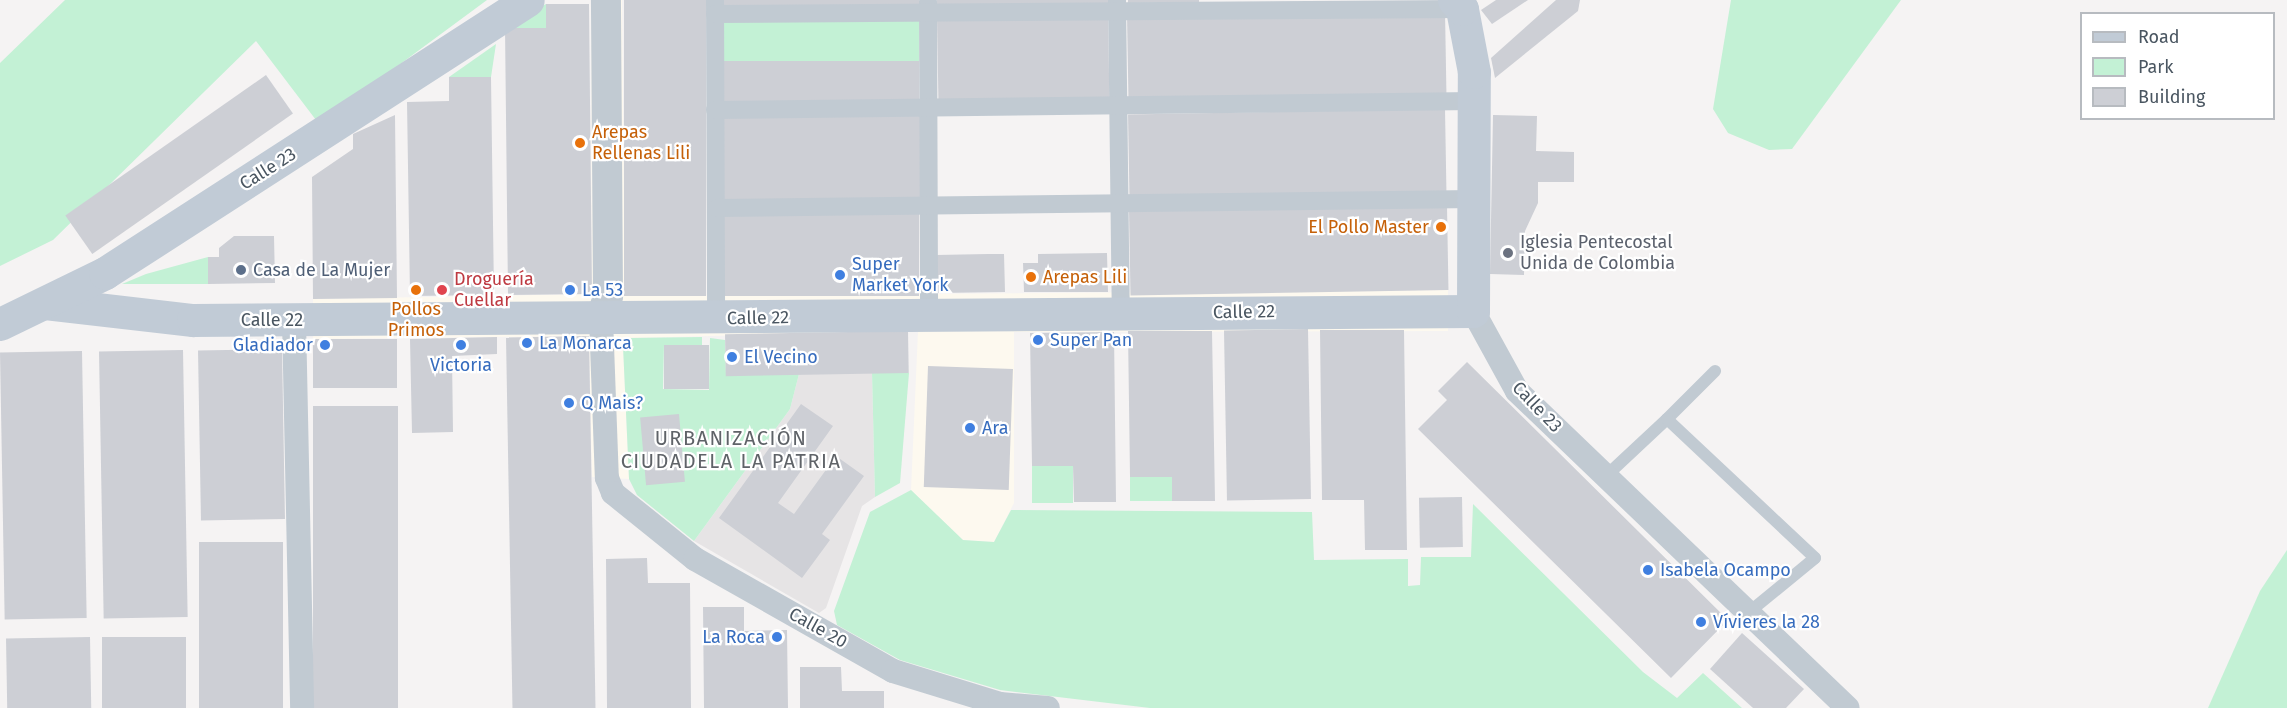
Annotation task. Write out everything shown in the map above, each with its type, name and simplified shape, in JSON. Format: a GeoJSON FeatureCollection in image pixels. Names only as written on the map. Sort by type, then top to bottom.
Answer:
{"type":"FeatureCollection","features":[{"type":"Feature","properties":{"kind":"main road","name":"Calle 23"},"geometry":{"type":"LineString","coordinates":[[0,324],[105,273],[528,0]]}},
{"type":"Feature","properties":{"kind":"main road","name":"Calle 23"},"geometry":{"type":"LineString","coordinates":[[1458,4],[1474,101],[1473,311]]}},
{"type":"Feature","properties":{"kind":"main road"},"geometry":{"type":"LineString","coordinates":[[105,273],[102,287],[120,314]]}},
{"type":"Feature","properties":{"kind":"main road","name":"Calle 22"},"geometry":{"type":"LineString","coordinates":[[45,303],[120,314],[294,320],[1473,311]]}},
{"type":"Feature","properties":{"kind":"street"},"geometry":{"type":"LineString","coordinates":[[601,318],[608,296],[606,0]]}},
{"type":"Feature","properties":{"kind":"street"},"geometry":{"type":"LineString","coordinates":[[717,318],[715,7],[1458,4]]}},
{"type":"Feature","properties":{"kind":"street"},"geometry":{"type":"LineString","coordinates":[[1117,5],[1121,314]]}},
{"type":"Feature","properties":{"kind":"street"},"geometry":{"type":"LineString","coordinates":[[928,6],[929,315]]}},
{"type":"Feature","properties":{"kind":"street"},"geometry":{"type":"LineString","coordinates":[[716,110],[1474,101]]}},
{"type":"Feature","properties":{"kind":"street"},"geometry":{"type":"LineString","coordinates":[[717,208],[930,208],[1120,202],[1474,199]]}},
{"type":"Feature","properties":{"kind":"street","name":"Calle 23"},"geometry":{"type":"LineString","coordinates":[[1473,311],[1517,391],[1848,708]]}},
{"type":"Feature","properties":{"kind":"street","name":"Calle 20"},"geometry":{"type":"LineString","coordinates":[[601,318],[607,478],[613,493],[695,560],[893,671],[1000,704],[1048,708]]}},
{"type":"Feature","properties":{"kind":"street"},"geometry":{"type":"LineString","coordinates":[[294,320],[303,708]]}},
{"type":"Feature","properties":{"kind":"lane"},"geometry":{"type":"LineString","coordinates":[[1606,476],[1714,371]]}},
{"type":"Feature","properties":{"kind":"lane"},"geometry":{"type":"LineString","coordinates":[[1667,419],[1815,558],[1748,613]]}},
{"type":"Feature","properties":{"kind":"shaded area"},"geometry":{"type":"Polygon","coordinates":[[[591,0],[622,0],[625,296],[1448,290],[1448,331],[1014,332],[1014,503],[994,542],[963,540],[911,490],[918,331],[628,338],[623,346],[629,479],[592,477],[589,336],[313,339],[313,299],[592,294],[591,0]]]}},
{"type":"Feature","properties":{"kind":"shaded area"},"geometry":{"type":"Polygon","coordinates":[[[872,373],[875,497],[862,506],[826,608],[819,613],[694,541],[790,409],[799,374],[872,373]]]}},
{"type":"Feature","properties":{"kind":"green space"},"geometry":{"type":"Polygon","coordinates":[[[65,0],[487,0],[319,124],[256,41],[53,240],[0,266],[0,63],[65,0]]]}},
{"type":"Feature","properties":{"kind":"green space"},"geometry":{"type":"Polygon","coordinates":[[[1731,0],[1901,0],[1792,149],[1769,150],[1728,133],[1713,109],[1731,0]]]}},
{"type":"Feature","properties":{"kind":"green space"},"geometry":{"type":"Polygon","coordinates":[[[546,4],[546,28],[505,28],[546,4]]]}},
{"type":"Feature","properties":{"kind":"green space"},"geometry":{"type":"Polygon","coordinates":[[[724,19],[919,19],[919,61],[724,61],[724,19]]]}},
{"type":"Feature","properties":{"kind":"green space"},"geometry":{"type":"Polygon","coordinates":[[[496,44],[491,77],[449,77],[496,44]]]}},
{"type":"Feature","properties":{"kind":"green space"},"geometry":{"type":"Polygon","coordinates":[[[208,257],[208,284],[122,284],[146,274],[208,257]]]}},
{"type":"Feature","properties":{"kind":"green space"},"geometry":{"type":"Polygon","coordinates":[[[702,337],[702,345],[664,345],[663,389],[709,390],[710,338],[725,340],[726,375],[799,374],[790,409],[694,541],[637,495],[629,479],[623,346],[628,338],[702,337]]]}},
{"type":"Feature","properties":{"kind":"green space"},"geometry":{"type":"Polygon","coordinates":[[[872,373],[909,373],[900,483],[875,497],[872,373]]]}},
{"type":"Feature","properties":{"kind":"green space"},"geometry":{"type":"Polygon","coordinates":[[[1032,466],[1073,466],[1073,503],[1032,503],[1032,466]]]}},
{"type":"Feature","properties":{"kind":"green space"},"geometry":{"type":"Polygon","coordinates":[[[1130,477],[1172,477],[1172,501],[1130,501],[1130,477]]]}},
{"type":"Feature","properties":{"kind":"green space"},"geometry":{"type":"Polygon","coordinates":[[[911,490],[963,540],[994,542],[1011,510],[1312,512],[1314,560],[1408,559],[1408,586],[1420,585],[1421,557],[1471,557],[1473,504],[1643,672],[1677,698],[1703,673],[1742,708],[1150,708],[1000,690],[900,660],[837,625],[834,611],[870,512],[911,490]]]}},
{"type":"Feature","properties":{"kind":"green space"},"geometry":{"type":"Polygon","coordinates":[[[2287,550],[2287,708],[2208,708],[2260,591],[2287,550]]]}},
{"type":"Feature","properties":{"kind":"building"},"geometry":{"type":"Polygon","coordinates":[[[624,0],[706,0],[706,296],[624,296],[624,0]]]}},
{"type":"Feature","properties":{"kind":"building"},"geometry":{"type":"Polygon","coordinates":[[[723,0],[919,0],[919,5],[723,5],[723,0]]]}},
{"type":"Feature","properties":{"kind":"building"},"geometry":{"type":"Polygon","coordinates":[[[937,0],[1108,0],[1108,3],[937,5],[937,0]]]}},
{"type":"Feature","properties":{"kind":"building"},"geometry":{"type":"Polygon","coordinates":[[[1128,0],[1199,0],[1199,2],[1128,3],[1128,0]]]}},
{"type":"Feature","properties":{"kind":"building"},"geometry":{"type":"Polygon","coordinates":[[[1496,0],[1528,0],[1492,24],[1481,10],[1496,0]]]}},
{"type":"Feature","properties":{"kind":"building"},"geometry":{"type":"Polygon","coordinates":[[[1556,0],[1580,0],[1578,11],[1495,78],[1491,58],[1556,0]]]}},
{"type":"Feature","properties":{"kind":"building"},"geometry":{"type":"Polygon","coordinates":[[[546,4],[589,4],[592,294],[508,295],[505,28],[546,28],[546,4]]]}},
{"type":"Feature","properties":{"kind":"building"},"geometry":{"type":"Polygon","coordinates":[[[1445,11],[1446,95],[1129,101],[1127,17],[1445,11]]]}},
{"type":"Feature","properties":{"kind":"building"},"geometry":{"type":"Polygon","coordinates":[[[1108,16],[1109,100],[938,103],[937,19],[1108,16]]]}},
{"type":"Feature","properties":{"kind":"building"},"geometry":{"type":"Polygon","coordinates":[[[724,61],[919,61],[919,103],[724,103],[724,61]]]}},
{"type":"Feature","properties":{"kind":"building"},"geometry":{"type":"Polygon","coordinates":[[[266,75],[293,114],[92,254],[65,216],[266,75]]]}},
{"type":"Feature","properties":{"kind":"building"},"geometry":{"type":"Polygon","coordinates":[[[449,77],[491,77],[494,295],[410,296],[407,102],[449,101],[449,77]]]}},
{"type":"Feature","properties":{"kind":"building"},"geometry":{"type":"Polygon","coordinates":[[[1445,109],[1446,192],[1129,198],[1128,115],[1445,109]]]}},
{"type":"Feature","properties":{"kind":"building"},"geometry":{"type":"Polygon","coordinates":[[[395,115],[397,298],[313,299],[312,177],[353,149],[353,134],[395,115]]]}},
{"type":"Feature","properties":{"kind":"building"},"geometry":{"type":"Polygon","coordinates":[[[1493,115],[1537,116],[1536,151],[1574,152],[1574,182],[1538,182],[1538,203],[1525,231],[1524,275],[1490,274],[1493,115]]]}},
{"type":"Feature","properties":{"kind":"building"},"geometry":{"type":"Polygon","coordinates":[[[724,116],[920,116],[920,199],[724,199],[724,116]]]}},
{"type":"Feature","properties":{"kind":"building"},"geometry":{"type":"Polygon","coordinates":[[[1447,206],[1448,290],[1131,296],[1129,212],[1447,206]]]}},
{"type":"Feature","properties":{"kind":"building"},"geometry":{"type":"Polygon","coordinates":[[[724,212],[919,212],[919,296],[724,296],[724,212]]]}},
{"type":"Feature","properties":{"kind":"building","name":"Casa de La Mujer"},"geometry":{"type":"Polygon","coordinates":[[[234,236],[274,236],[275,283],[208,284],[208,257],[219,257],[219,248],[234,236]]]}},
{"type":"Feature","properties":{"kind":"building"},"geometry":{"type":"Polygon","coordinates":[[[1107,253],[1108,292],[1024,292],[1023,263],[1038,263],[1038,254],[1107,253]]]}},
{"type":"Feature","properties":{"kind":"building"},"geometry":{"type":"Polygon","coordinates":[[[1004,254],[1005,292],[937,293],[936,255],[1004,254]]]}},
{"type":"Feature","properties":{"kind":"building"},"geometry":{"type":"Polygon","coordinates":[[[1308,329],[1311,499],[1227,500],[1224,330],[1308,329]]]}},
{"type":"Feature","properties":{"kind":"building"},"geometry":{"type":"Polygon","coordinates":[[[1320,330],[1404,330],[1407,550],[1365,550],[1364,500],[1322,500],[1320,330]]]}},
{"type":"Feature","properties":{"kind":"building"},"geometry":{"type":"Polygon","coordinates":[[[908,331],[909,373],[726,376],[725,334],[908,331]]]}},
{"type":"Feature","properties":{"kind":"building"},"geometry":{"type":"Polygon","coordinates":[[[1128,331],[1212,331],[1215,501],[1172,501],[1172,477],[1130,477],[1128,331]]]}},
{"type":"Feature","properties":{"kind":"building"},"geometry":{"type":"Polygon","coordinates":[[[1114,332],[1116,502],[1074,502],[1073,466],[1032,466],[1030,333],[1114,332]]]}},
{"type":"Feature","properties":{"kind":"building"},"geometry":{"type":"Polygon","coordinates":[[[589,336],[595,708],[512,708],[506,337],[589,336]]]}},
{"type":"Feature","properties":{"kind":"building"},"geometry":{"type":"Polygon","coordinates":[[[497,337],[497,354],[452,356],[453,432],[412,433],[410,339],[497,337]]]}},
{"type":"Feature","properties":{"kind":"building"},"geometry":{"type":"Polygon","coordinates":[[[313,339],[397,339],[397,388],[313,388],[313,339]]]}},
{"type":"Feature","properties":{"kind":"building"},"geometry":{"type":"Polygon","coordinates":[[[664,345],[709,345],[709,389],[664,389],[664,345]]]}},
{"type":"Feature","properties":{"kind":"building"},"geometry":{"type":"Polygon","coordinates":[[[282,349],[285,519],[201,520],[198,350],[282,349]]]}},
{"type":"Feature","properties":{"kind":"building"},"geometry":{"type":"Polygon","coordinates":[[[183,350],[188,617],[104,618],[99,351],[183,350]]]}},
{"type":"Feature","properties":{"kind":"building"},"geometry":{"type":"Polygon","coordinates":[[[82,351],[87,618],[5,619],[0,352],[82,351]]]}},
{"type":"Feature","properties":{"kind":"building"},"geometry":{"type":"Polygon","coordinates":[[[1467,362],[1728,620],[1671,678],[1418,429],[1447,400],[1438,391],[1467,362]]]}},
{"type":"Feature","properties":{"kind":"building","name":"Ara"},"geometry":{"type":"Polygon","coordinates":[[[928,366],[1013,369],[1009,490],[924,487],[928,366]]]}},
{"type":"Feature","properties":{"kind":"building"},"geometry":{"type":"Polygon","coordinates":[[[801,404],[833,426],[778,503],[794,514],[836,456],[864,476],[822,534],[830,540],[802,578],[719,518],[801,404]]]}},
{"type":"Feature","properties":{"kind":"building"},"geometry":{"type":"Polygon","coordinates":[[[313,406],[398,406],[398,708],[313,708],[313,406]]]}},
{"type":"Feature","properties":{"kind":"building"},"geometry":{"type":"Polygon","coordinates":[[[679,414],[685,482],[646,485],[640,417],[679,414]]]}},
{"type":"Feature","properties":{"kind":"building"},"geometry":{"type":"Polygon","coordinates":[[[1462,497],[1463,547],[1420,548],[1419,498],[1462,497]]]}},
{"type":"Feature","properties":{"kind":"building"},"geometry":{"type":"Polygon","coordinates":[[[199,542],[283,542],[283,708],[199,708],[199,542]]]}},
{"type":"Feature","properties":{"kind":"building"},"geometry":{"type":"Polygon","coordinates":[[[647,558],[648,583],[690,583],[691,708],[607,708],[606,559],[647,558]]]}},
{"type":"Feature","properties":{"kind":"building"},"geometry":{"type":"Polygon","coordinates":[[[703,607],[744,607],[744,631],[787,630],[788,708],[704,708],[703,607]]]}},
{"type":"Feature","properties":{"kind":"building"},"geometry":{"type":"Polygon","coordinates":[[[1742,633],[1804,689],[1786,708],[1753,708],[1710,669],[1742,633]]]}},
{"type":"Feature","properties":{"kind":"building"},"geometry":{"type":"Polygon","coordinates":[[[90,637],[91,708],[7,708],[6,638],[90,637]]]}},
{"type":"Feature","properties":{"kind":"building"},"geometry":{"type":"Polygon","coordinates":[[[102,637],[186,637],[186,708],[102,708],[102,637]]]}},
{"type":"Feature","properties":{"kind":"building"},"geometry":{"type":"Polygon","coordinates":[[[800,667],[841,667],[842,691],[884,691],[884,708],[800,708],[800,667]]]}},
{"type":"Feature","properties":{"kind":"place","name":"Arepas Rellenas Lili"},"geometry":{"type":"Point","coordinates":[580,143]}},
{"type":"Feature","properties":{"kind":"place","name":"El Pollo Master"},"geometry":{"type":"Point","coordinates":[1441,227]}},
{"type":"Feature","properties":{"kind":"place","name":"Iglesia Pentecostal Unida de Colombia"},"geometry":{"type":"Point","coordinates":[1508,253]}},
{"type":"Feature","properties":{"kind":"place","name":"Casa de La Mujer"},"geometry":{"type":"Point","coordinates":[241,270]}},
{"type":"Feature","properties":{"kind":"place","name":"Super Market York"},"geometry":{"type":"Point","coordinates":[840,275]}},
{"type":"Feature","properties":{"kind":"place","name":"Arepas Lili"},"geometry":{"type":"Point","coordinates":[1031,277]}},
{"type":"Feature","properties":{"kind":"place","name":"Pollos Primos"},"geometry":{"type":"Point","coordinates":[416,290]}},
{"type":"Feature","properties":{"kind":"place","name":"Droguería Cuellar"},"geometry":{"type":"Point","coordinates":[442,290]}},
{"type":"Feature","properties":{"kind":"place","name":"La 53"},"geometry":{"type":"Point","coordinates":[570,290]}},
{"type":"Feature","properties":{"kind":"place","name":"Super Pan"},"geometry":{"type":"Point","coordinates":[1038,340]}},
{"type":"Feature","properties":{"kind":"place","name":"La Monarca"},"geometry":{"type":"Point","coordinates":[527,343]}},
{"type":"Feature","properties":{"kind":"place","name":"Gladiador"},"geometry":{"type":"Point","coordinates":[325,345]}},
{"type":"Feature","properties":{"kind":"place","name":"Victoria"},"geometry":{"type":"Point","coordinates":[461,345]}},
{"type":"Feature","properties":{"kind":"place","name":"El Vecino"},"geometry":{"type":"Point","coordinates":[732,357]}},
{"type":"Feature","properties":{"kind":"place","name":"Q Mais?"},"geometry":{"type":"Point","coordinates":[569,403]}},
{"type":"Feature","properties":{"kind":"place","name":"Ara"},"geometry":{"type":"Point","coordinates":[970,428]}},
{"type":"Feature","properties":{"kind":"place","name":"Isabela Ocampo"},"geometry":{"type":"Point","coordinates":[1648,570]}},
{"type":"Feature","properties":{"kind":"place","name":"Vívieres la 28"},"geometry":{"type":"Point","coordinates":[1701,622]}},
{"type":"Feature","properties":{"kind":"place","name":"La Roca"},"geometry":{"type":"Point","coordinates":[777,637]}},
{"type":"Feature","properties":{"kind":"district","name":"URBANIZACIÓN CIUDADELA LA PATRIA"},"geometry":{"type":"Point","coordinates":[731,450]}}]}
